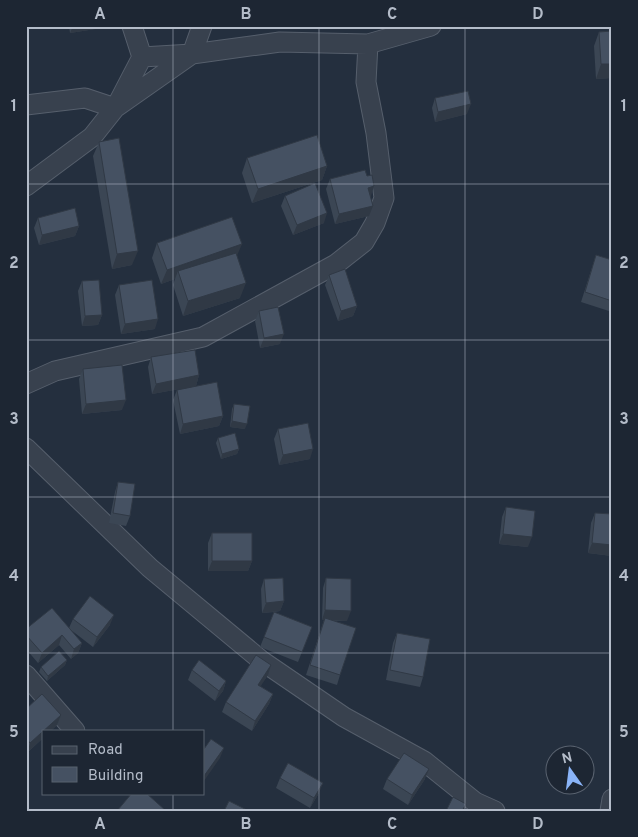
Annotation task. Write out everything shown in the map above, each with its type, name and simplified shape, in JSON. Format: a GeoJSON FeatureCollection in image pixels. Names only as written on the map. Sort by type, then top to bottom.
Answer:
{"type":"FeatureCollection","features":[{"type":"Feature","properties":{"kind":"street"},"geometry":{"type":"LineString","coordinates":[[26,186],[92,138],[115,108],[142,57],[132,26]]}},
{"type":"Feature","properties":{"kind":"street"},"geometry":{"type":"LineString","coordinates":[[115,108],[192,54],[202,26]]}},
{"type":"Feature","properties":{"kind":"street"},"geometry":{"type":"LineString","coordinates":[[142,57],[192,54],[280,42],[368,44],[431,26]]}},
{"type":"Feature","properties":{"kind":"street"},"geometry":{"type":"LineString","coordinates":[[26,384],[54,371],[203,337],[336,264],[364,242],[375,222],[384,198],[376,133],[366,82],[368,44]]}},
{"type":"Feature","properties":{"kind":"street"},"geometry":{"type":"LineString","coordinates":[[26,106],[85,98],[115,108]]}},
{"type":"Feature","properties":{"kind":"street"},"geometry":{"type":"LineString","coordinates":[[26,448],[150,568],[262,661],[344,717],[424,761],[475,802],[495,811]]}},
{"type":"Feature","properties":{"kind":"street"},"geometry":{"type":"LineString","coordinates":[[26,675],[74,730]]}},
{"type":"Feature","properties":{"kind":"street"},"geometry":{"type":"LineString","coordinates":[[610,811],[612,799]]}},
{"type":"Feature","properties":{"kind":"building"},"geometry":{"type":"Polygon","coordinates":[[[612,31],[612,64],[601,64],[599,32],[612,31]]]}},
{"type":"Feature","properties":{"kind":"building"},"geometry":{"type":"Polygon","coordinates":[[[468,91],[471,104],[438,112],[435,98],[468,91]]]}},
{"type":"Feature","properties":{"kind":"building"},"geometry":{"type":"Polygon","coordinates":[[[317,135],[327,166],[258,189],[247,158],[317,135]]]}},
{"type":"Feature","properties":{"kind":"building"},"geometry":{"type":"Polygon","coordinates":[[[119,138],[138,251],[117,254],[99,142],[119,138]]]}},
{"type":"Feature","properties":{"kind":"building"},"geometry":{"type":"Polygon","coordinates":[[[365,170],[367,176],[372,175],[374,186],[368,188],[373,206],[339,214],[330,179],[365,170]]]}},
{"type":"Feature","properties":{"kind":"building"},"geometry":{"type":"Polygon","coordinates":[[[315,183],[327,213],[297,225],[285,196],[315,183]]]}},
{"type":"Feature","properties":{"kind":"building"},"geometry":{"type":"Polygon","coordinates":[[[75,208],[79,226],[42,235],[38,218],[75,208]]]}},
{"type":"Feature","properties":{"kind":"building"},"geometry":{"type":"Polygon","coordinates":[[[232,217],[242,244],[167,270],[157,243],[232,217]]]}},
{"type":"Feature","properties":{"kind":"building"},"geometry":{"type":"Polygon","coordinates":[[[236,253],[246,283],[188,301],[178,271],[236,253]]]}},
{"type":"Feature","properties":{"kind":"building"},"geometry":{"type":"Polygon","coordinates":[[[596,255],[612,260],[612,301],[585,292],[596,255]]]}},
{"type":"Feature","properties":{"kind":"building"},"geometry":{"type":"Polygon","coordinates":[[[345,269],[357,306],[341,311],[329,275],[345,269]]]}},
{"type":"Feature","properties":{"kind":"building"},"geometry":{"type":"Polygon","coordinates":[[[99,280],[102,315],[85,316],[82,281],[99,280]]]}},
{"type":"Feature","properties":{"kind":"building"},"geometry":{"type":"Polygon","coordinates":[[[152,280],[158,319],[125,324],[119,285],[152,280]]]}},
{"type":"Feature","properties":{"kind":"building"},"geometry":{"type":"Polygon","coordinates":[[[278,307],[284,334],[264,338],[259,311],[278,307]]]}},
{"type":"Feature","properties":{"kind":"building"},"geometry":{"type":"Polygon","coordinates":[[[195,350],[199,375],[156,384],[151,357],[195,350]]]}},
{"type":"Feature","properties":{"kind":"building"},"geometry":{"type":"Polygon","coordinates":[[[122,365],[126,400],[86,404],[83,369],[122,365]]]}},
{"type":"Feature","properties":{"kind":"building"},"geometry":{"type":"Polygon","coordinates":[[[217,382],[223,416],[183,424],[177,390],[217,382]]]}},
{"type":"Feature","properties":{"kind":"building"},"geometry":{"type":"Polygon","coordinates":[[[234,404],[250,406],[247,424],[232,421],[234,404]]]}},
{"type":"Feature","properties":{"kind":"building"},"geometry":{"type":"Polygon","coordinates":[[[308,423],[313,449],[283,455],[278,429],[308,423]]]}},
{"type":"Feature","properties":{"kind":"building"},"geometry":{"type":"Polygon","coordinates":[[[235,433],[239,449],[222,454],[218,438],[235,433]]]}},
{"type":"Feature","properties":{"kind":"building"},"geometry":{"type":"Polygon","coordinates":[[[118,482],[135,484],[130,516],[113,513],[118,482]]]}},
{"type":"Feature","properties":{"kind":"building"},"geometry":{"type":"Polygon","coordinates":[[[506,507],[535,511],[532,537],[503,534],[506,507]]]}},
{"type":"Feature","properties":{"kind":"building"},"geometry":{"type":"Polygon","coordinates":[[[595,513],[612,514],[612,545],[592,543],[595,513]]]}},
{"type":"Feature","properties":{"kind":"building"},"geometry":{"type":"Polygon","coordinates":[[[212,533],[252,533],[252,561],[212,561],[212,533]]]}},
{"type":"Feature","properties":{"kind":"building"},"geometry":{"type":"Polygon","coordinates":[[[283,578],[284,601],[266,603],[264,579],[283,578]]]}},
{"type":"Feature","properties":{"kind":"building"},"geometry":{"type":"Polygon","coordinates":[[[326,578],[351,579],[351,611],[325,610],[326,578]]]}},
{"type":"Feature","properties":{"kind":"building"},"geometry":{"type":"Polygon","coordinates":[[[90,596],[114,615],[97,637],[73,619],[90,596]]]}},
{"type":"Feature","properties":{"kind":"building"},"geometry":{"type":"Polygon","coordinates":[[[52,608],[82,643],[74,649],[62,635],[42,653],[26,635],[26,629],[52,608]]]}},
{"type":"Feature","properties":{"kind":"building"},"geometry":{"type":"Polygon","coordinates":[[[274,612],[312,627],[302,652],[264,637],[274,612]]]}},
{"type":"Feature","properties":{"kind":"building"},"geometry":{"type":"Polygon","coordinates":[[[325,618],[356,628],[340,675],[310,665],[325,618]]]}},
{"type":"Feature","properties":{"kind":"building"},"geometry":{"type":"Polygon","coordinates":[[[397,633],[430,639],[423,677],[390,670],[397,633]]]}},
{"type":"Feature","properties":{"kind":"building"},"geometry":{"type":"Polygon","coordinates":[[[59,651],[67,660],[48,676],[41,667],[59,651]]]}},
{"type":"Feature","properties":{"kind":"building"},"geometry":{"type":"Polygon","coordinates":[[[256,655],[271,665],[258,685],[273,694],[255,721],[226,702],[256,655]]]}},
{"type":"Feature","properties":{"kind":"building"},"geometry":{"type":"Polygon","coordinates":[[[199,660],[226,681],[219,691],[192,670],[199,660]]]}},
{"type":"Feature","properties":{"kind":"building"},"geometry":{"type":"Polygon","coordinates":[[[42,694],[61,715],[42,730],[30,743],[26,738],[26,709],[42,694]]]}},
{"type":"Feature","properties":{"kind":"building"},"geometry":{"type":"Polygon","coordinates":[[[211,739],[224,748],[205,775],[205,748],[211,739]]]}},
{"type":"Feature","properties":{"kind":"building"},"geometry":{"type":"Polygon","coordinates":[[[404,753],[429,769],[412,795],[387,779],[404,753]]]}},
{"type":"Feature","properties":{"kind":"building"},"geometry":{"type":"Polygon","coordinates":[[[288,763],[323,783],[314,798],[280,778],[288,763]]]}},
{"type":"Feature","properties":{"kind":"building"},"geometry":{"type":"Polygon","coordinates":[[[131,794],[147,794],[165,810],[165,811],[117,811],[131,794]]]}},
{"type":"Feature","properties":{"kind":"building"},"geometry":{"type":"Polygon","coordinates":[[[453,797],[466,804],[462,811],[446,811],[453,797]]]}},
{"type":"Feature","properties":{"kind":"building"},"geometry":{"type":"Polygon","coordinates":[[[229,801],[249,811],[224,811],[229,801]]]}}]}
